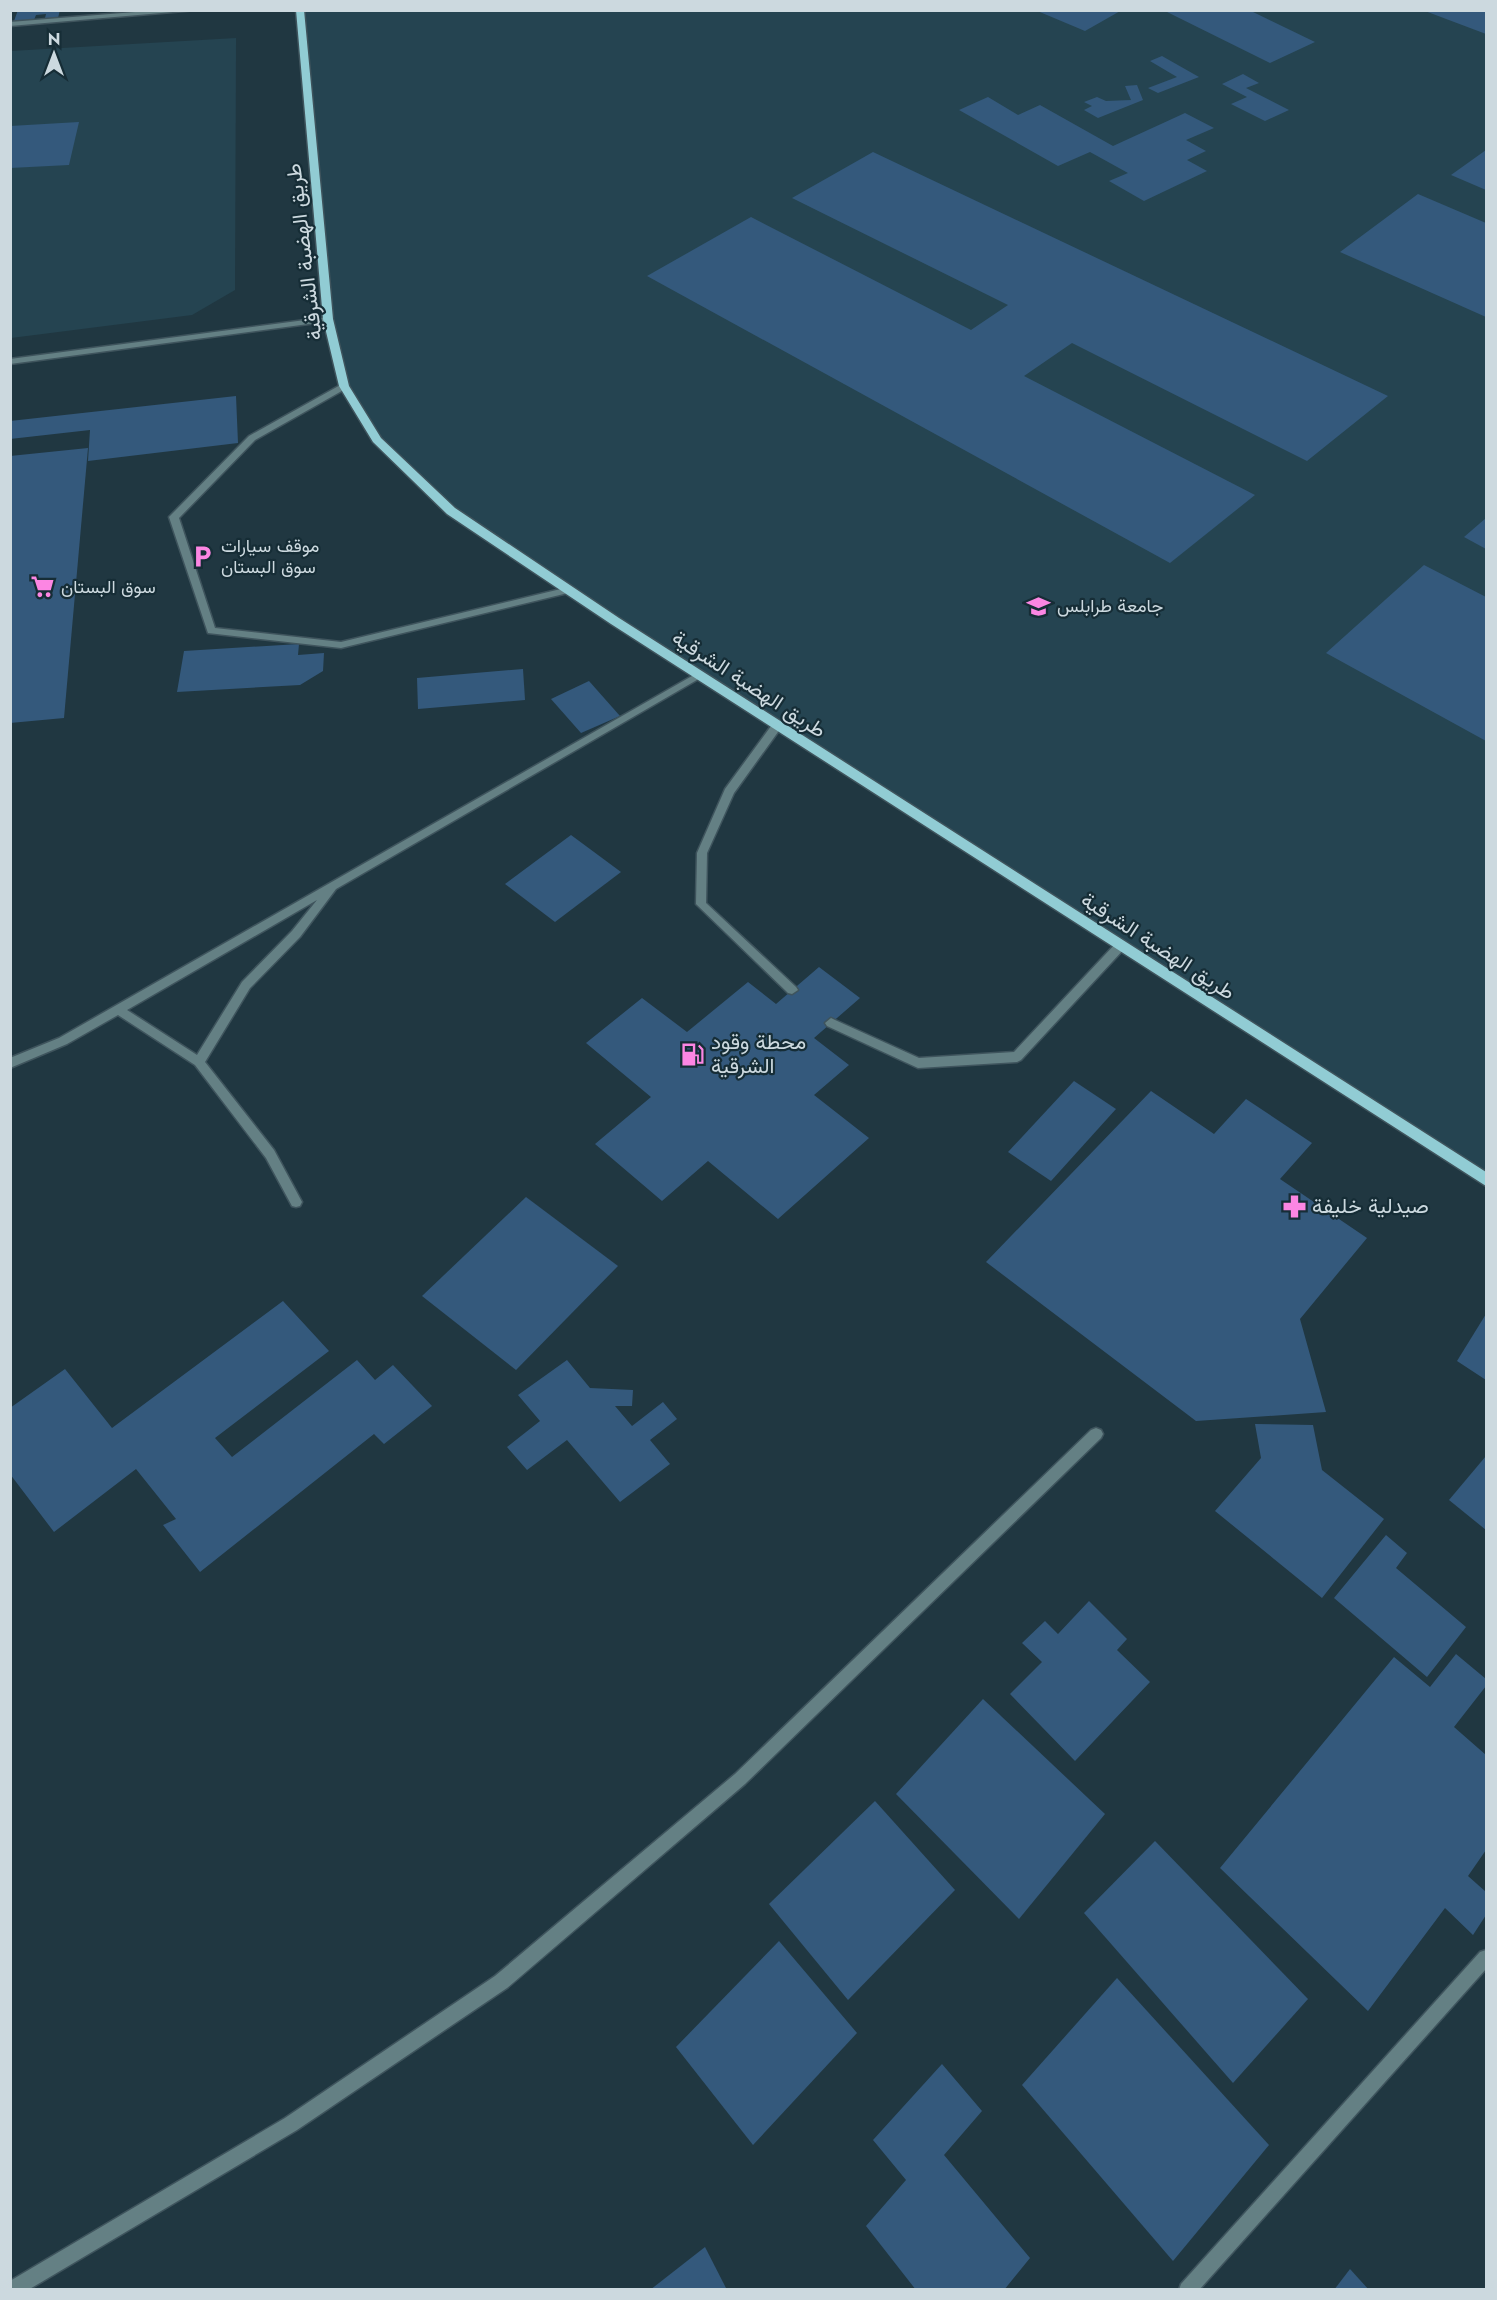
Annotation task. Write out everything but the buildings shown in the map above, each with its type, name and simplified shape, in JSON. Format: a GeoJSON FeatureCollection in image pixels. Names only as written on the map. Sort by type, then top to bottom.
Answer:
{"type":"FeatureCollection","features":[{"type":"Feature","properties":{"kind":"main road","name":"طريق الهضبة الشرقية"},"geometry":{"type":"LineString","coordinates":[[300,10],[328,319],[344,386],[377,440],[451,511],[569,590],[1486,1180]]}},
{"type":"Feature","properties":{"kind":"street"},"geometry":{"type":"LineString","coordinates":[[10,24],[193,10]]}},
{"type":"Feature","properties":{"kind":"street"},"geometry":{"type":"LineString","coordinates":[[10,362],[328,319]]}},
{"type":"Feature","properties":{"kind":"street"},"geometry":{"type":"LineString","coordinates":[[344,386],[252,438],[174,517],[211,631],[340,645],[569,590]]}},
{"type":"Feature","properties":{"kind":"street"},"geometry":{"type":"LineString","coordinates":[[10,1063],[63,1041],[699,675]]}},
{"type":"Feature","properties":{"kind":"street"},"geometry":{"type":"LineString","coordinates":[[777,725],[729,792],[702,853],[701,904],[792,990]]}},
{"type":"Feature","properties":{"kind":"street"},"geometry":{"type":"LineString","coordinates":[[199,1062],[246,985],[296,934],[337,883]]}},
{"type":"Feature","properties":{"kind":"street"},"geometry":{"type":"LineString","coordinates":[[831,1023],[918,1063],[1017,1057],[1121,945]]}},
{"type":"Feature","properties":{"kind":"street"},"geometry":{"type":"LineString","coordinates":[[117,1009],[199,1062],[270,1154],[296,1202]]}},
{"type":"Feature","properties":{"kind":"street"},"geometry":{"type":"LineString","coordinates":[[11,2289],[291,2124],[501,1982],[740,1779],[1096,1434]]}},
{"type":"Feature","properties":{"kind":"street"},"geometry":{"type":"LineString","coordinates":[[1188,2289],[1486,1958]]}},
{"type":"Feature","properties":{"kind":"shaded area","name":"جامعة طرابلس"},"geometry":{"type":"Polygon","coordinates":[[[300,11],[1486,11],[1486,1180],[451,511],[377,440],[344,386],[328,319],[300,11]]]}},
{"type":"Feature","properties":{"kind":"shaded area"},"geometry":{"type":"Polygon","coordinates":[[[236,38],[235,290],[192,315],[11,338],[11,51],[236,38]]]}},
{"type":"Feature","properties":{"kind":"place","name":"موقف سيارات سوق البستان"},"geometry":{"type":"Point","coordinates":[203,556]}},
{"type":"Feature","properties":{"kind":"place","name":"سوق البستان"},"geometry":{"type":"Point","coordinates":[43,587]}},
{"type":"Feature","properties":{"kind":"place","name":"جامعة طرابلس"},"geometry":{"type":"Point","coordinates":[1039,606]}},
{"type":"Feature","properties":{"kind":"place","name":"محطة وقود الشرقية"},"geometry":{"type":"Point","coordinates":[693,1054]}},
{"type":"Feature","properties":{"kind":"place","name":"صيدلية خليفة"},"geometry":{"type":"Point","coordinates":[1294,1206]}}]}
